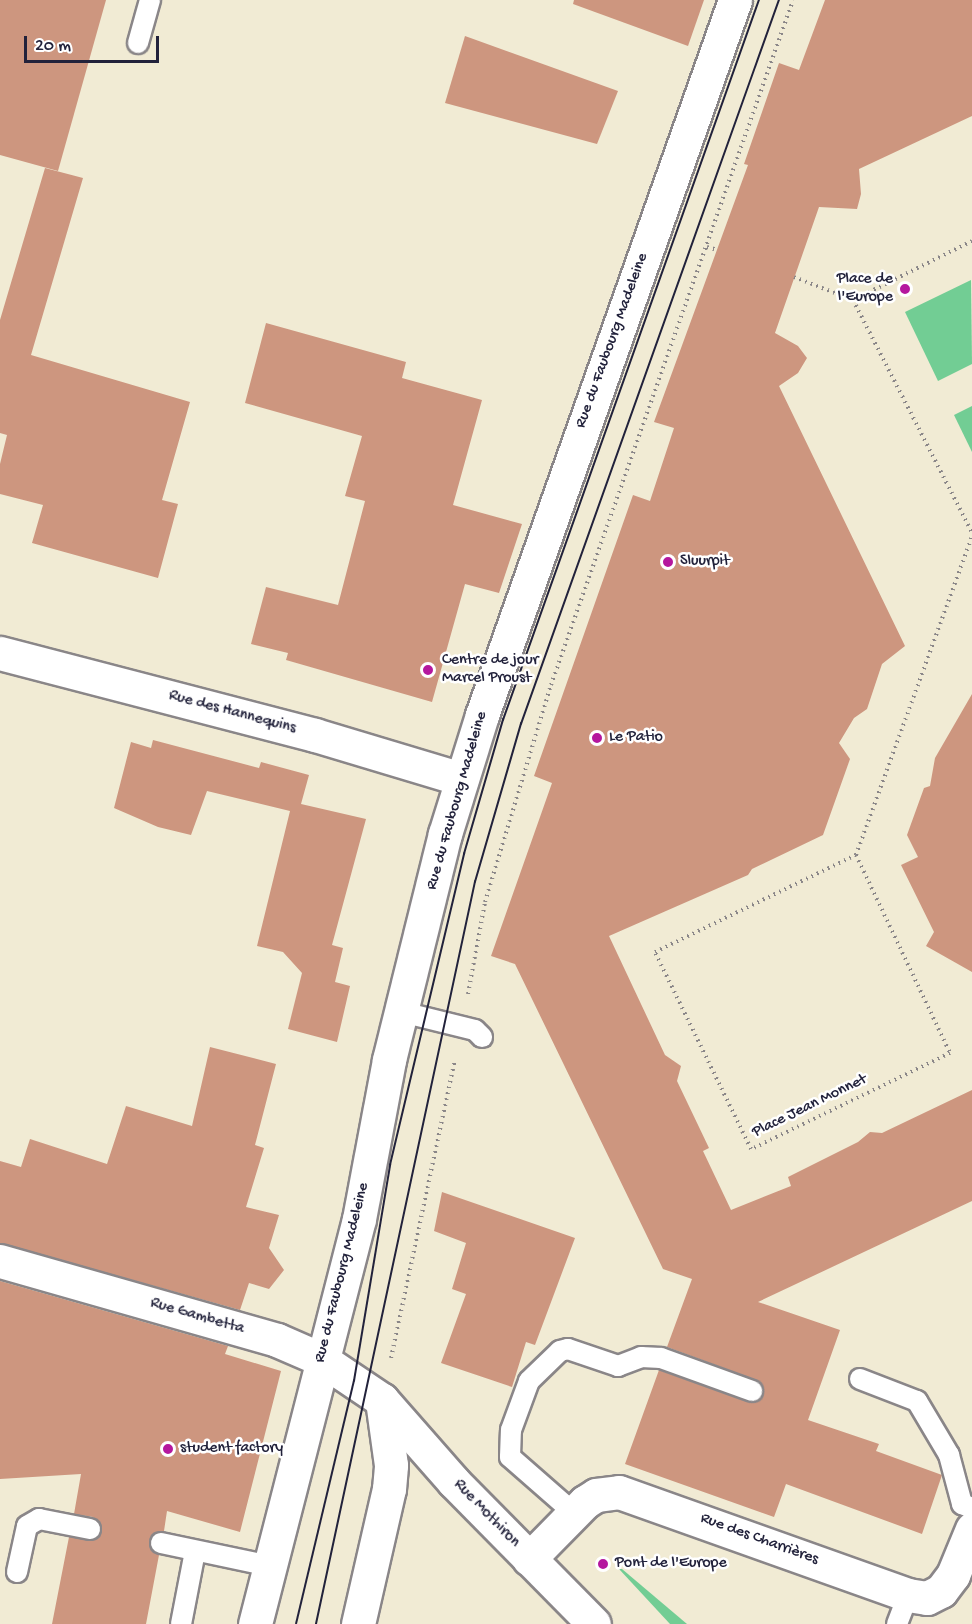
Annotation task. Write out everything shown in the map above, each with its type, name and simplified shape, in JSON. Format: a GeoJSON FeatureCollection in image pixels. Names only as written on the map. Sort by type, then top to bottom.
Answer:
{"type":"FeatureCollection","features":[{"type":"Feature","properties":{"kind":"street","name":"Rue du Faubourg Madeleine"},"geometry":{"type":"LineString","coordinates":[[255,1624],[321,1359],[359,1220],[402,1012],[462,779],[609,349],[735,0]]}},
{"type":"Feature","properties":{"kind":"street","name":"Rue des Hannequins"},"geometry":{"type":"LineString","coordinates":[[0,653],[315,735],[462,779]]}},
{"type":"Feature","properties":{"kind":"street","name":"Rue Gambetta"},"geometry":{"type":"LineString","coordinates":[[0,1261],[277,1340],[385,1385]]}},
{"type":"Feature","properties":{"kind":"street","name":"Rue Mothiron"},"geometry":{"type":"LineString","coordinates":[[385,1385],[454,1482],[594,1624]]}},
{"type":"Feature","properties":{"kind":"street"},"geometry":{"type":"LineString","coordinates":[[358,1624],[390,1489],[391,1465],[385,1385]]}},
{"type":"Feature","properties":{"kind":"street","name":"Rue des Charrières"},"geometry":{"type":"LineString","coordinates":[[530,1559],[596,1495],[634,1495],[902,1610],[940,1591],[953,1575],[972,1529]]}},
{"type":"Feature","properties":{"kind":"lane"},"geometry":{"type":"LineString","coordinates":[[138,44],[150,0]]}},
{"type":"Feature","properties":{"kind":"lane"},"geometry":{"type":"LineString","coordinates":[[402,1012],[475,1030],[482,1037]]}},
{"type":"Feature","properties":{"kind":"lane"},"geometry":{"type":"LineString","coordinates":[[574,1514],[510,1457],[511,1430],[529,1381],[560,1351],[568,1349],[618,1366],[642,1357],[661,1358],[752,1391]]}},
{"type":"Feature","properties":{"kind":"lane"},"geometry":{"type":"LineString","coordinates":[[860,1378],[917,1401],[949,1455],[962,1504],[972,1508]]}},
{"type":"Feature","properties":{"kind":"lane"},"geometry":{"type":"LineString","coordinates":[[16,1572],[27,1526],[39,1519],[90,1530]]}},
{"type":"Feature","properties":{"kind":"lane"},"geometry":{"type":"LineString","coordinates":[[161,1543],[270,1566]]}},
{"type":"Feature","properties":{"kind":"lane"},"geometry":{"type":"LineString","coordinates":[[181,1624],[195,1551]]}},
{"type":"Feature","properties":{"kind":"path"},"geometry":{"type":"LineString","coordinates":[[385,1385],[461,1027],[485,902],[551,685],[793,0]]}},
{"type":"Feature","properties":{"kind":"path"},"geometry":{"type":"LineString","coordinates":[[854,300],[972,241]]}},
{"type":"Feature","properties":{"kind":"path"},"geometry":{"type":"LineString","coordinates":[[707,247],[718,250]]}},
{"type":"Feature","properties":{"kind":"path"},"geometry":{"type":"LineString","coordinates":[[794,277],[854,300],[972,534],[856,855]]}},
{"type":"Feature","properties":{"kind":"path","name":"Place Jean Monnet"},"geometry":{"type":"LineString","coordinates":[[856,855],[950,1053],[751,1149],[655,952],[856,855]]}},
{"type":"Feature","properties":{"kind":"green space"},"geometry":{"type":"Polygon","coordinates":[[[971,280],[972,364],[938,381],[905,312],[971,280]]]}},
{"type":"Feature","properties":{"kind":"green space"},"geometry":{"type":"Polygon","coordinates":[[[972,406],[972,452],[954,415],[972,406]]]}},
{"type":"Feature","properties":{"kind":"green space"},"geometry":{"type":"Polygon","coordinates":[[[619,1569],[622,1569],[687,1624],[670,1624],[619,1569]]]}},
{"type":"Feature","properties":{"kind":"building"},"geometry":{"type":"Polygon","coordinates":[[[0,0],[106,0],[58,171],[0,155],[0,0]]]}},
{"type":"Feature","properties":{"kind":"building"},"geometry":{"type":"Polygon","coordinates":[[[574,0],[704,0],[688,46],[573,4],[574,0]]]}},
{"type":"Feature","properties":{"kind":"building"},"geometry":{"type":"Polygon","coordinates":[[[825,0],[972,0],[972,116],[859,169],[861,194],[857,209],[819,207],[775,333],[798,346],[807,358],[798,373],[779,386],[905,646],[882,664],[867,709],[854,718],[839,743],[850,759],[823,835],[752,869],[748,875],[609,936],[665,1055],[681,1066],[677,1081],[709,1148],[703,1151],[731,1210],[791,1186],[788,1177],[858,1142],[870,1132],[882,1133],[972,1090],[972,1201],[758,1302],[840,1330],[808,1420],[879,1444],[876,1451],[942,1475],[922,1534],[786,1484],[774,1517],[625,1464],[659,1370],[748,1402],[760,1400],[764,1388],[756,1380],[667,1347],[692,1279],[663,1269],[515,964],[491,956],[552,783],[534,776],[633,495],[650,501],[674,428],[654,422],[748,165],[744,164],[779,63],[799,70],[825,0]]]}},
{"type":"Feature","properties":{"kind":"building"},"geometry":{"type":"Polygon","coordinates":[[[465,36],[618,91],[597,144],[445,103],[465,36]]]}},
{"type":"Feature","properties":{"kind":"building"},"geometry":{"type":"Polygon","coordinates":[[[45,168],[83,178],[31,355],[190,402],[162,500],[178,504],[158,578],[32,543],[43,505],[0,494],[0,464],[7,435],[0,433],[0,320],[45,168]]]}},
{"type":"Feature","properties":{"kind":"building"},"geometry":{"type":"Polygon","coordinates":[[[266,323],[406,362],[402,378],[482,400],[453,505],[522,524],[499,593],[465,584],[432,702],[286,660],[288,653],[251,644],[266,587],[338,605],[365,501],[345,496],[362,436],[245,403],[266,323]]]}},
{"type":"Feature","properties":{"kind":"building"},"geometry":{"type":"Polygon","coordinates":[[[972,694],[972,972],[926,946],[934,932],[901,865],[918,857],[907,835],[924,788],[930,786],[935,758],[972,694]]]}},
{"type":"Feature","properties":{"kind":"building"},"geometry":{"type":"Polygon","coordinates":[[[153,740],[259,768],[261,762],[309,775],[301,804],[366,819],[332,945],[343,948],[335,982],[350,986],[337,1042],[288,1029],[302,973],[283,952],[257,946],[290,811],[207,791],[191,835],[158,827],[114,808],[131,742],[151,748],[153,740]]]}},
{"type":"Feature","properties":{"kind":"building"},"geometry":{"type":"Polygon","coordinates":[[[210,1047],[276,1064],[255,1145],[264,1148],[246,1207],[279,1215],[269,1248],[284,1270],[269,1289],[249,1283],[240,1310],[0,1243],[0,1161],[21,1167],[30,1139],[107,1164],[126,1106],[192,1126],[210,1047]]]}},
{"type":"Feature","properties":{"kind":"building"},"geometry":{"type":"Polygon","coordinates":[[[442,1192],[575,1238],[535,1345],[526,1342],[512,1387],[441,1363],[466,1294],[452,1289],[466,1243],[434,1231],[442,1192]]]}},
{"type":"Feature","properties":{"kind":"building"},"geometry":{"type":"Polygon","coordinates":[[[0,1281],[228,1346],[225,1354],[281,1371],[240,1532],[167,1511],[164,1531],[153,1535],[149,1541],[153,1551],[159,1555],[146,1624],[52,1624],[69,1537],[94,1540],[101,1526],[93,1517],[74,1514],[81,1474],[0,1479],[0,1281]]]}},
{"type":"Feature","properties":{"kind":"tram line"},"geometry":{"type":"LineString","coordinates":[[296,1624],[354,1381],[390,1165],[464,854],[503,720],[759,0]]}},
{"type":"Feature","properties":{"kind":"tram line"},"geometry":{"type":"LineString","coordinates":[[316,1624],[475,882],[521,724],[779,0]]}},
{"type":"Feature","properties":{"kind":"place","name":"Place de l'Europe"},"geometry":{"type":"Point","coordinates":[905,289]}},
{"type":"Feature","properties":{"kind":"place","name":"Sluurpit"},"geometry":{"type":"Point","coordinates":[668,562]}},
{"type":"Feature","properties":{"kind":"place","name":"Centre de jour Marcel Proust"},"geometry":{"type":"Point","coordinates":[428,670]}},
{"type":"Feature","properties":{"kind":"place","name":"Le Patio"},"geometry":{"type":"Point","coordinates":[597,738]}},
{"type":"Feature","properties":{"kind":"place","name":"student factory"},"geometry":{"type":"Point","coordinates":[168,1449]}},
{"type":"Feature","properties":{"kind":"place","name":"Pont de l'Europe"},"geometry":{"type":"Point","coordinates":[603,1564]}}]}
